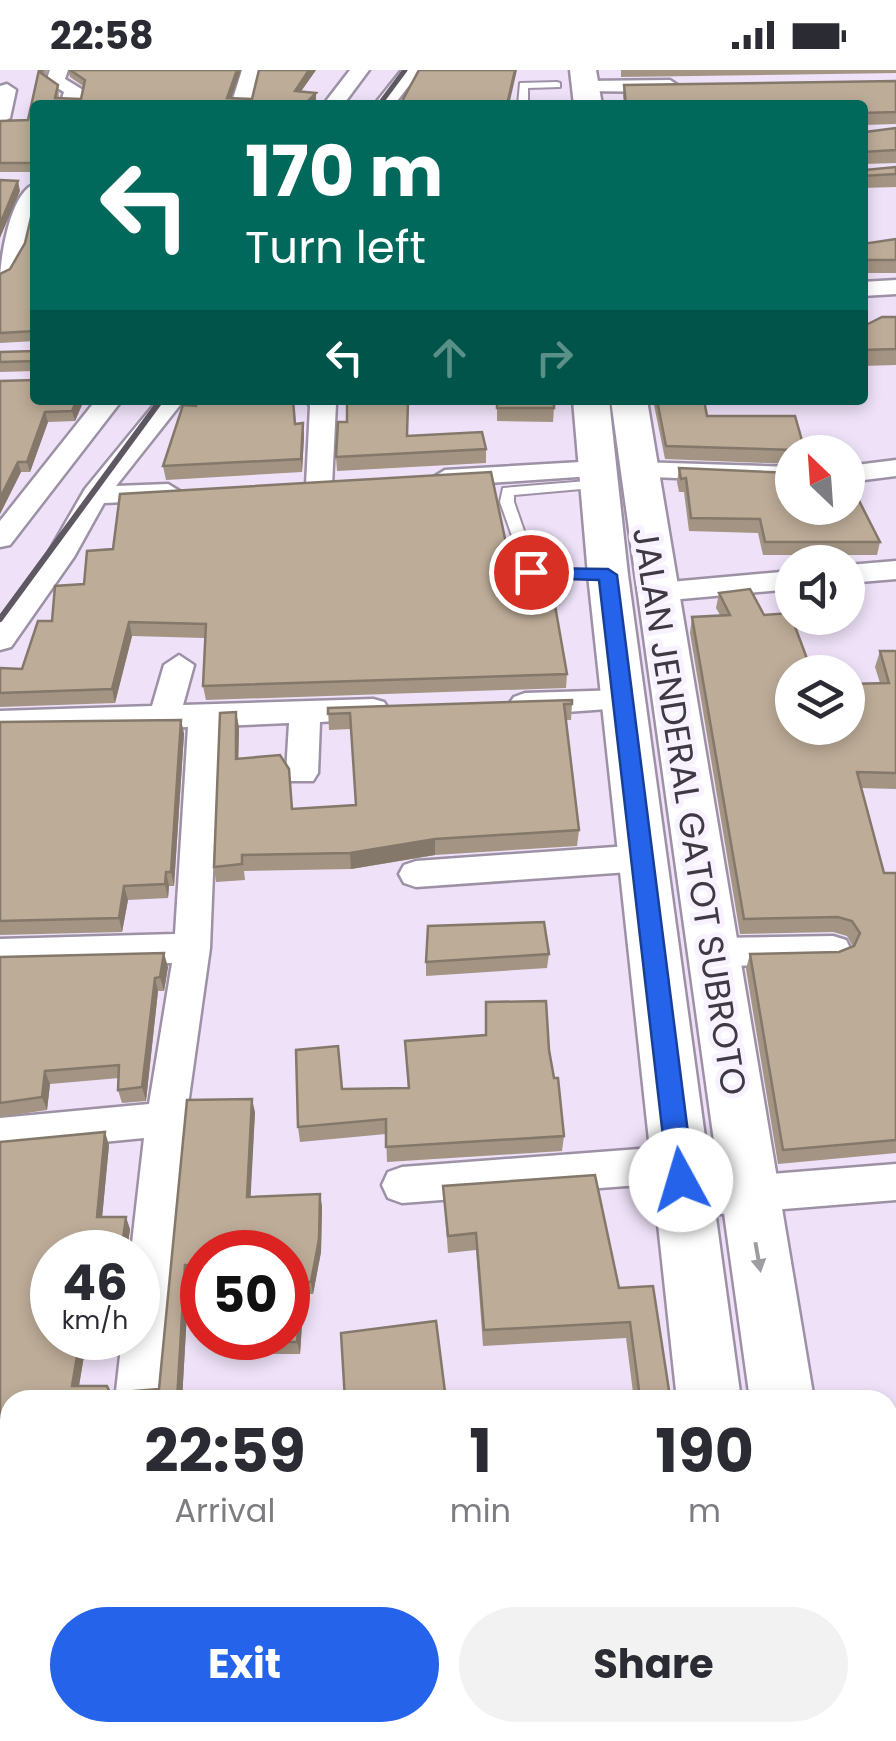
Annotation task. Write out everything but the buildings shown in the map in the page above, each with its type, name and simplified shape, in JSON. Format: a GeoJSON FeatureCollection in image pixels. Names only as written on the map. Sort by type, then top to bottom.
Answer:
{"type":"FeatureCollection","features":[{"type":"Feature","properties":{"kind":"main road","name":"JALAN JENDERAL GATOT SUBROTO"},"geometry":{"type":"LineString","coordinates":[[592,405],[612,474],[658,592],[715,952],[746,1192],[780,1390]]}},
{"type":"Feature","properties":{"kind":"main road","name":"JALAN JENDERAL GATOT SUBROTO"},"geometry":{"type":"LineString","coordinates":[[627,405],[612,474],[608,575],[708,1390]]}},
{"type":"Feature","properties":{"kind":"street"},"geometry":{"type":"LineString","coordinates":[[59,70],[55,81],[74,90],[71,100]]}},
{"type":"Feature","properties":{"kind":"street"},"geometry":{"type":"LineString","coordinates":[[242,100],[251,70]]}},
{"type":"Feature","properties":{"kind":"street"},"geometry":{"type":"LineString","coordinates":[[337,100],[360,70]]}},
{"type":"Feature","properties":{"kind":"street"},"geometry":{"type":"LineString","coordinates":[[388,100],[412,70]]}},
{"type":"Feature","properties":{"kind":"street"},"geometry":{"type":"LineString","coordinates":[[586,87],[682,86]]}},
{"type":"Feature","properties":{"kind":"street"},"geometry":{"type":"LineString","coordinates":[[0,118],[8,90]]}},
{"type":"Feature","properties":{"kind":"street"},"geometry":{"type":"LineString","coordinates":[[0,275],[29,184]]}},
{"type":"Feature","properties":{"kind":"street"},"geometry":{"type":"LineString","coordinates":[[868,288],[896,287]]}},
{"type":"Feature","properties":{"kind":"street"},"geometry":{"type":"LineString","coordinates":[[0,539],[105,405]]}},
{"type":"Feature","properties":{"kind":"street"},"geometry":{"type":"LineString","coordinates":[[0,640],[60,557],[95,495],[166,405]]}},
{"type":"Feature","properties":{"kind":"street"},"geometry":{"type":"LineString","coordinates":[[319,485],[323,405]]}},
{"type":"Feature","properties":{"kind":"street"},"geometry":{"type":"LineString","coordinates":[[865,472],[896,468]]}},
{"type":"Feature","properties":{"kind":"street"},"geometry":{"type":"LineString","coordinates":[[412,480],[775,474]]}},
{"type":"Feature","properties":{"kind":"street"},"geometry":{"type":"LineString","coordinates":[[95,495],[188,491]]}},
{"type":"Feature","properties":{"kind":"street"},"geometry":{"type":"LineString","coordinates":[[865,573],[896,570]]}},
{"type":"Feature","properties":{"kind":"street"},"geometry":{"type":"LineString","coordinates":[[658,592],[775,582]]}},
{"type":"Feature","properties":{"kind":"street"},"geometry":{"type":"LineString","coordinates":[[164,717],[179,664]]}},
{"type":"Feature","properties":{"kind":"street"},"geometry":{"type":"LineString","coordinates":[[484,706],[624,700]]}},
{"type":"Feature","properties":{"kind":"street"},"geometry":{"type":"LineString","coordinates":[[0,722],[404,709]]}},
{"type":"Feature","properties":{"kind":"street"},"geometry":{"type":"LineString","coordinates":[[302,774],[305,713]]}},
{"type":"Feature","properties":{"kind":"street"},"geometry":{"type":"LineString","coordinates":[[138,1390],[166,1120],[192,948],[204,716]]}},
{"type":"Feature","properties":{"kind":"street"},"geometry":{"type":"LineString","coordinates":[[416,874],[643,858]]}},
{"type":"Feature","properties":{"kind":"street"},"geometry":{"type":"LineString","coordinates":[[0,953],[192,948]]}},
{"type":"Feature","properties":{"kind":"street"},"geometry":{"type":"LineString","coordinates":[[715,952],[833,950]]}},
{"type":"Feature","properties":{"kind":"street"},"geometry":{"type":"LineString","coordinates":[[0,1134],[166,1120]]}},
{"type":"Feature","properties":{"kind":"street"},"geometry":{"type":"LineString","coordinates":[[402,1185],[682,1181],[746,1192],[896,1182]]}},
{"type":"Feature","properties":{"kind":"lane"},"geometry":{"type":"LineString","coordinates":[[522,100],[526,70]]}},
{"type":"Feature","properties":{"kind":"lane"},"geometry":{"type":"LineString","coordinates":[[523,85],[557,87]]}},
{"type":"Feature","properties":{"kind":"lane"},"geometry":{"type":"LineString","coordinates":[[608,575],[531,572],[506,502],[508,491],[612,474]]}},
{"type":"Feature","properties":{"kind":"railway"},"geometry":{"type":"LineString","coordinates":[[383,100],[405,70]]}},
{"type":"Feature","properties":{"kind":"railway"},"geometry":{"type":"LineString","coordinates":[[0,619],[157,405]]}},
{"type":"Feature","properties":{"kind":"route"},"geometry":{"type":"LineString","coordinates":[[531,572],[548,576],[608,575],[681,1180]]}}]}
